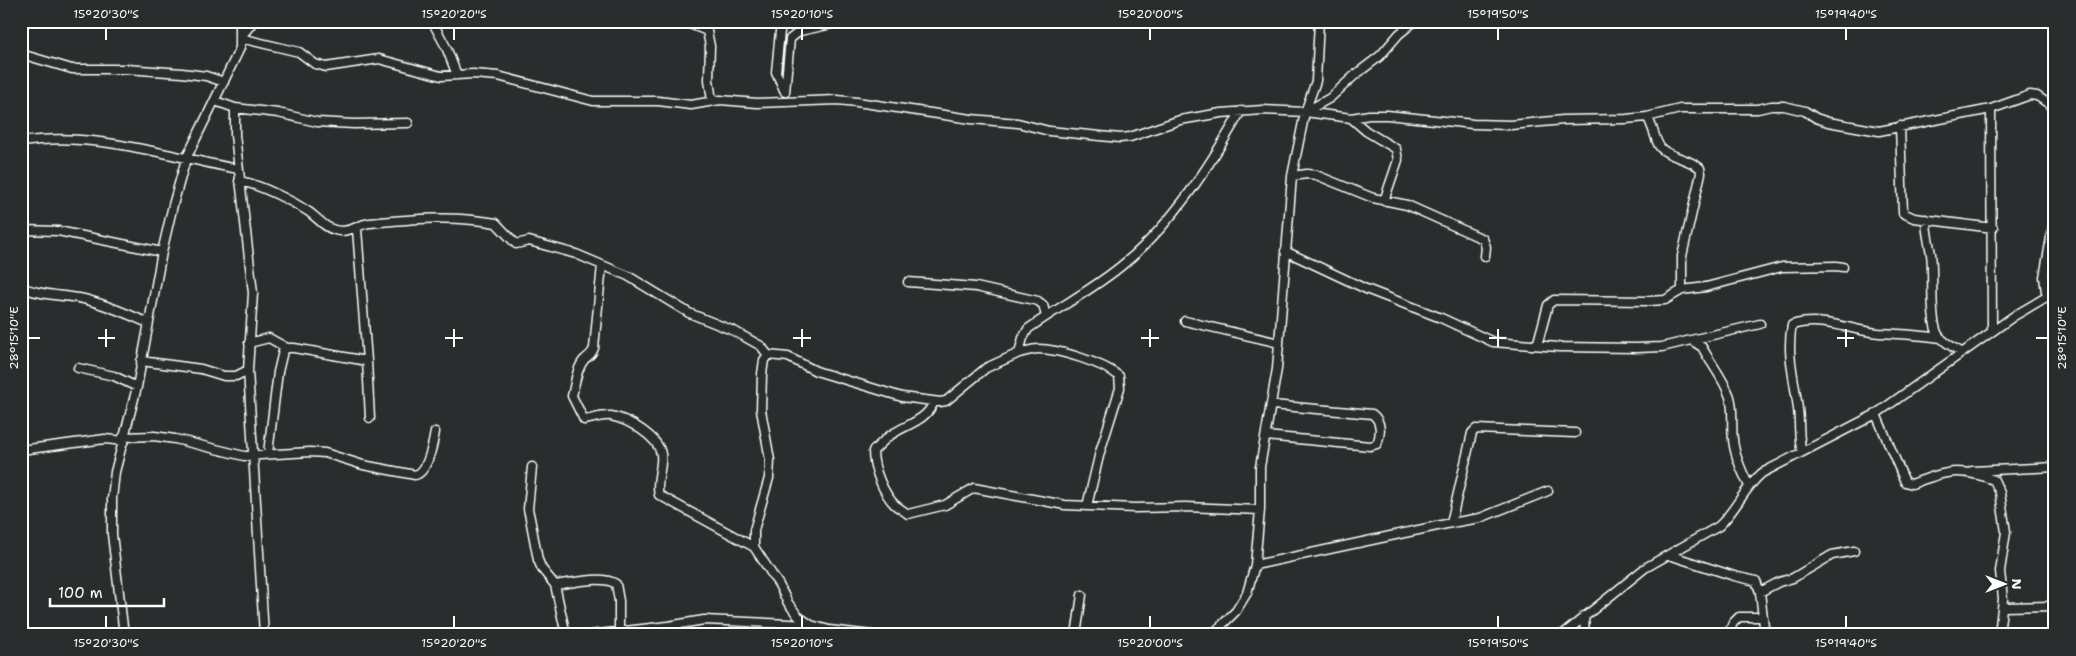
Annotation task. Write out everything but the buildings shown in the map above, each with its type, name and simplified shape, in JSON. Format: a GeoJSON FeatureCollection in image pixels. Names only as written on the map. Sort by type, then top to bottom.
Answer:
{"type":"FeatureCollection","features":[{"type":"Feature","properties":{"kind":"street"},"geometry":{"type":"LineString","coordinates":[[124,635],[114,559],[112,499],[115,472],[136,387],[162,252],[186,159],[240,48],[240,21]]}},
{"type":"Feature","properties":{"kind":"street"},"geometry":{"type":"LineString","coordinates":[[240,38],[254,21]]}},
{"type":"Feature","properties":{"kind":"street"},"geometry":{"type":"LineString","coordinates":[[432,21],[446,47],[457,76]]}},
{"type":"Feature","properties":{"kind":"street"},"geometry":{"type":"LineString","coordinates":[[682,21],[707,31]]}},
{"type":"Feature","properties":{"kind":"street"},"geometry":{"type":"LineString","coordinates":[[704,21],[710,46],[709,80],[712,101]]}},
{"type":"Feature","properties":{"kind":"street"},"geometry":{"type":"LineString","coordinates":[[781,21],[776,72],[790,101]]}},
{"type":"Feature","properties":{"kind":"street"},"geometry":{"type":"LineString","coordinates":[[785,92],[790,39],[800,32],[846,21]]}},
{"type":"Feature","properties":{"kind":"street"},"geometry":{"type":"LineString","coordinates":[[1212,635],[1236,611],[1247,593],[1255,565],[1260,510],[1260,467],[1272,405],[1279,343],[1292,176],[1304,112],[1316,81],[1319,21]]}},
{"type":"Feature","properties":{"kind":"street"},"geometry":{"type":"LineString","coordinates":[[1304,112],[1330,98],[1355,75],[1380,56],[1415,21]]}},
{"type":"Feature","properties":{"kind":"street"},"geometry":{"type":"LineString","coordinates":[[240,38],[299,52],[320,66],[326,67],[379,59],[432,74],[498,76],[593,101],[658,101],[691,105],[712,101],[757,103],[790,101],[857,102],[971,119],[1018,123],[1049,130],[1120,138],[1130,137],[1180,120],[1242,111],[1304,112],[1351,118],[1387,115],[1473,124],[1511,125],[1550,121],[1592,121],[1647,117],[1680,109],[1758,109],[1784,106],[1805,111],[1816,118],[1828,122],[1879,131],[1991,109],[2030,95],[2037,96],[2055,108]]}},
{"type":"Feature","properties":{"kind":"street"},"geometry":{"type":"LineString","coordinates":[[21,54],[72,69],[126,69],[199,74],[224,82]]}},
{"type":"Feature","properties":{"kind":"street"},"geometry":{"type":"LineString","coordinates":[[215,101],[236,108],[278,113],[317,122],[354,124],[408,123]]}},
{"type":"Feature","properties":{"kind":"street"},"geometry":{"type":"LineString","coordinates":[[236,108],[235,135],[252,294],[248,370],[264,635]]}},
{"type":"Feature","properties":{"kind":"street"},"geometry":{"type":"LineString","coordinates":[[1991,109],[1992,330]]}},
{"type":"Feature","properties":{"kind":"street"},"geometry":{"type":"LineString","coordinates":[[1019,353],[1023,338],[1028,329],[1126,262],[1148,240],[1194,184],[1242,111]]}},
{"type":"Feature","properties":{"kind":"street"},"geometry":{"type":"LineString","coordinates":[[1647,117],[1652,124],[1658,144],[1662,150],[1700,168],[1682,256],[1682,290]]}},
{"type":"Feature","properties":{"kind":"street"},"geometry":{"type":"LineString","coordinates":[[1351,118],[1366,130],[1396,148],[1398,154],[1396,167],[1384,200]]}},
{"type":"Feature","properties":{"kind":"street"},"geometry":{"type":"LineString","coordinates":[[1900,126],[1903,213],[1908,216],[1993,228]]}},
{"type":"Feature","properties":{"kind":"street"},"geometry":{"type":"LineString","coordinates":[[21,142],[67,140],[117,144],[238,169]]}},
{"type":"Feature","properties":{"kind":"street"},"geometry":{"type":"LineString","coordinates":[[1292,176],[1316,175],[1372,198],[1407,205],[1482,239],[1486,247],[1485,256]]}},
{"type":"Feature","properties":{"kind":"street"},"geometry":{"type":"LineString","coordinates":[[239,181],[250,182],[267,189],[309,212],[329,228],[341,230],[357,229],[367,223],[419,219],[496,223],[516,244],[528,241],[576,254],[628,276],[689,313],[734,331],[761,346],[768,355],[788,357],[816,371],[902,397],[934,402],[946,401],[986,368],[1019,353],[1037,349],[1079,357],[1119,376],[1120,388],[1100,452],[1087,506]]}},
{"type":"Feature","properties":{"kind":"street"},"geometry":{"type":"LineString","coordinates":[[2052,293],[2046,292],[2044,278],[2055,215]]}},
{"type":"Feature","properties":{"kind":"street"},"geometry":{"type":"LineString","coordinates":[[1926,219],[1926,235],[1931,256],[1936,331],[1941,338],[1961,352]]}},
{"type":"Feature","properties":{"kind":"street"},"geometry":{"type":"LineString","coordinates":[[357,229],[370,418]]}},
{"type":"Feature","properties":{"kind":"street"},"geometry":{"type":"LineString","coordinates":[[21,230],[58,231],[162,252]]}},
{"type":"Feature","properties":{"kind":"street"},"geometry":{"type":"LineString","coordinates":[[1285,251],[1366,289],[1441,318],[1493,342],[1511,345],[1662,347],[1760,324]]}},
{"type":"Feature","properties":{"kind":"street"},"geometry":{"type":"LineString","coordinates":[[602,265],[594,348],[592,355],[584,361],[578,373],[572,396],[584,420],[610,416],[643,429],[652,437],[661,451],[657,488],[659,496],[754,548],[779,585],[788,603],[798,616],[811,625]]}},
{"type":"Feature","properties":{"kind":"street"},"geometry":{"type":"LineString","coordinates":[[1534,345],[1538,342],[1548,304],[1554,300],[1657,301],[1665,300],[1682,290],[1714,285],[1782,267],[1843,267]]}},
{"type":"Feature","properties":{"kind":"street"},"geometry":{"type":"LineString","coordinates":[[908,282],[976,287],[1038,301],[1043,305],[1046,316]]}},
{"type":"Feature","properties":{"kind":"street"},"geometry":{"type":"LineString","coordinates":[[21,287],[40,293],[90,301],[148,323]]}},
{"type":"Feature","properties":{"kind":"street"},"geometry":{"type":"LineString","coordinates":[[2052,293],[2055,304]]}},
{"type":"Feature","properties":{"kind":"street"},"geometry":{"type":"LineString","coordinates":[[1562,635],[1645,568],[1719,526],[1728,518],[1749,486],[1762,474],[1876,414],[1992,330],[2052,293]]}},
{"type":"Feature","properties":{"kind":"street"},"geometry":{"type":"LineString","coordinates":[[1185,321],[1279,343]]}},
{"type":"Feature","properties":{"kind":"street"},"geometry":{"type":"LineString","coordinates":[[1802,452],[1798,410],[1790,365],[1792,325],[1802,322],[1830,322],[1848,328],[1881,333],[1941,338]]}},
{"type":"Feature","properties":{"kind":"street"},"geometry":{"type":"LineString","coordinates":[[249,343],[269,338],[287,348],[367,361]]}},
{"type":"Feature","properties":{"kind":"street"},"geometry":{"type":"LineString","coordinates":[[1691,340],[1702,347],[1725,384],[1732,406],[1733,440],[1742,472],[1749,486]]}},
{"type":"Feature","properties":{"kind":"street"},"geometry":{"type":"LineString","coordinates":[[268,453],[280,357],[287,348]]}},
{"type":"Feature","properties":{"kind":"street"},"geometry":{"type":"LineString","coordinates":[[754,548],[754,530],[769,478],[770,460],[761,410],[762,374],[764,360],[768,355]]}},
{"type":"Feature","properties":{"kind":"street"},"geometry":{"type":"LineString","coordinates":[[141,361],[201,369],[224,376],[236,376],[248,370]]}},
{"type":"Feature","properties":{"kind":"street"},"geometry":{"type":"LineString","coordinates":[[78,368],[114,376],[136,387]]}},
{"type":"Feature","properties":{"kind":"street"},"geometry":{"type":"LineString","coordinates":[[934,402],[921,420],[892,434],[873,451],[873,464],[894,505],[908,514],[944,505],[974,488],[1055,504],[1260,510]]}},
{"type":"Feature","properties":{"kind":"street"},"geometry":{"type":"LineString","coordinates":[[1266,436],[1370,446],[1377,444],[1379,440],[1380,422],[1372,414],[1272,405]]}},
{"type":"Feature","properties":{"kind":"street"},"geometry":{"type":"LineString","coordinates":[[1876,414],[1905,482],[1912,484],[1934,475],[1997,468],[2055,467]]}},
{"type":"Feature","properties":{"kind":"street"},"geometry":{"type":"LineString","coordinates":[[1451,523],[1470,440],[1472,433],[1476,430],[1575,433]]}},
{"type":"Feature","properties":{"kind":"street"},"geometry":{"type":"LineString","coordinates":[[21,450],[93,440],[154,436],[244,456],[268,453],[325,453],[363,465],[415,475],[419,474],[423,469],[432,449],[435,432]]}},
{"type":"Feature","properties":{"kind":"street"},"geometry":{"type":"LineString","coordinates":[[532,467],[528,509],[542,569],[555,585],[566,635]]}},
{"type":"Feature","properties":{"kind":"street"},"geometry":{"type":"LineString","coordinates":[[1965,472],[1994,480],[2000,493],[2006,532],[1999,577],[2003,607],[1998,635]]}},
{"type":"Feature","properties":{"kind":"street"},"geometry":{"type":"LineString","coordinates":[[1255,565],[1480,518],[1548,491]]}},
{"type":"Feature","properties":{"kind":"street"},"geometry":{"type":"LineString","coordinates":[[1760,592],[1779,582],[1793,578],[1832,555],[1854,551]]}},
{"type":"Feature","properties":{"kind":"street"},"geometry":{"type":"LineString","coordinates":[[1669,554],[1756,581],[1760,592],[1765,635]]}},
{"type":"Feature","properties":{"kind":"street"},"geometry":{"type":"LineString","coordinates":[[555,585],[600,580],[610,580],[616,584],[619,601],[619,630]]}},
{"type":"Feature","properties":{"kind":"street"},"geometry":{"type":"LineString","coordinates":[[1076,635],[1082,595]]}},
{"type":"Feature","properties":{"kind":"street"},"geometry":{"type":"LineString","coordinates":[[2003,607],[2055,606]]}},
{"type":"Feature","properties":{"kind":"street"},"geometry":{"type":"LineString","coordinates":[[1584,616],[1585,635]]}},
{"type":"Feature","properties":{"kind":"street"},"geometry":{"type":"LineString","coordinates":[[1728,635],[1733,623],[1739,617],[1763,617]]}},
{"type":"Feature","properties":{"kind":"street"},"geometry":{"type":"LineString","coordinates":[[590,635],[704,620],[811,625],[829,630],[872,635]]}}]}
